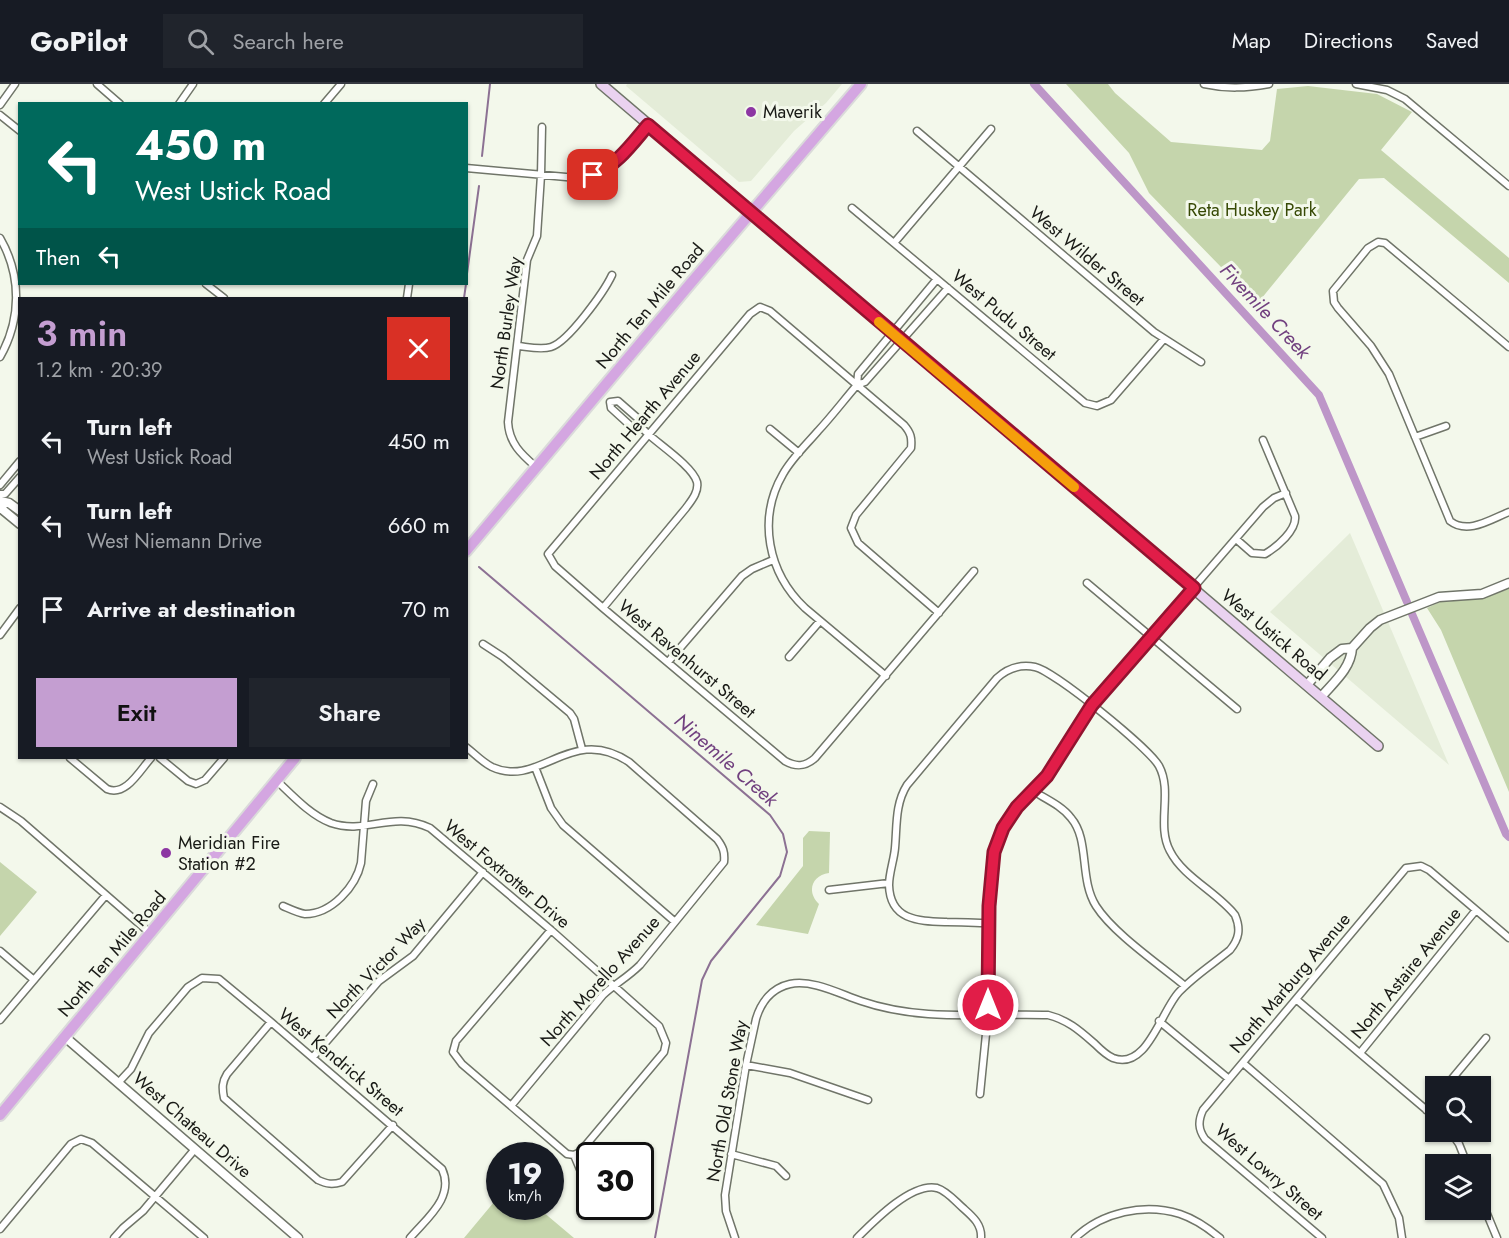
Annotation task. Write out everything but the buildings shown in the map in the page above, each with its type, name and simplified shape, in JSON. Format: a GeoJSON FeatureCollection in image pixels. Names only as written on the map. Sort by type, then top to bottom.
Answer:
{"type":"FeatureCollection","features":[{"type":"Feature","properties":{"kind":"main road","name":"West Ustick Road"},"geometry":{"type":"LineString","coordinates":[[601,84],[1378,746]]}},
{"type":"Feature","properties":{"kind":"main road","name":"North Ten Mile Road"},"geometry":{"type":"LineString","coordinates":[[468,549],[861,84]]}},
{"type":"Feature","properties":{"kind":"main road","name":"North Ten Mile Road"},"geometry":{"type":"LineString","coordinates":[[0,1115],[294,759]]}},
{"type":"Feature","properties":{"kind":"street"},"geometry":{"type":"LineString","coordinates":[[0,105],[15,84]]}},
{"type":"Feature","properties":{"kind":"street"},"geometry":{"type":"LineString","coordinates":[[97,84],[118,102]]}},
{"type":"Feature","properties":{"kind":"street"},"geometry":{"type":"LineString","coordinates":[[180,102],[193,84]]}},
{"type":"Feature","properties":{"kind":"street"},"geometry":{"type":"LineString","coordinates":[[326,102],[341,84]]}},
{"type":"Feature","properties":{"kind":"street"},"geometry":{"type":"LineString","coordinates":[[1204,84],[1221,88],[1244,89],[1269,84]]}},
{"type":"Feature","properties":{"kind":"street"},"geometry":{"type":"LineString","coordinates":[[1356,84],[1387,90],[1415,106],[1509,186]]}},
{"type":"Feature","properties":{"kind":"street"},"geometry":{"type":"LineString","coordinates":[[0,115],[18,129]]}},
{"type":"Feature","properties":{"kind":"street"},"geometry":{"type":"LineString","coordinates":[[468,168],[577,178],[593,175],[617,161],[648,125]]}},
{"type":"Feature","properties":{"kind":"street","name":"North Burley Way"},"geometry":{"type":"LineString","coordinates":[[536,467],[520,452],[509,433],[508,422],[527,260],[537,236],[542,127]]}},
{"type":"Feature","properties":{"kind":"street"},"geometry":{"type":"LineString","coordinates":[[894,243],[992,129]]}},
{"type":"Feature","properties":{"kind":"street","name":"West Wilder Street"},"geometry":{"type":"LineString","coordinates":[[917,132],[1164,339],[1202,362]]}},
{"type":"Feature","properties":{"kind":"street","name":"West Pudu Street"},"geometry":{"type":"LineString","coordinates":[[852,208],[1085,403],[1097,406],[1112,400],[1164,339]]}},
{"type":"Feature","properties":{"kind":"street"},"geometry":{"type":"LineString","coordinates":[[0,238],[8,254],[16,288],[16,312],[11,333],[0,357]]}},
{"type":"Feature","properties":{"kind":"street"},"geometry":{"type":"LineString","coordinates":[[1508,514],[1470,527],[1457,526],[1450,521],[1385,367],[1371,346],[1338,308],[1333,295],[1335,286],[1368,248],[1378,242],[1390,246],[1509,347]]}},
{"type":"Feature","properties":{"kind":"street"},"geometry":{"type":"LineString","coordinates":[[518,346],[542,348],[558,344],[605,291],[612,275]]}},
{"type":"Feature","properties":{"kind":"street"},"geometry":{"type":"LineString","coordinates":[[857,385],[858,374],[936,279]]}},
{"type":"Feature","properties":{"kind":"street"},"geometry":{"type":"LineString","coordinates":[[207,285],[223,297]]}},
{"type":"Feature","properties":{"kind":"street"},"geometry":{"type":"LineString","coordinates":[[948,288],[865,382],[857,385],[783,474],[773,497],[768,531],[773,560],[793,596],[886,676],[974,572]]}},
{"type":"Feature","properties":{"kind":"street","name":"North Hearth Avenue"},"geometry":{"type":"LineString","coordinates":[[549,554],[750,314],[760,307],[770,311],[857,385]]}},
{"type":"Feature","properties":{"kind":"street"},"geometry":{"type":"LineString","coordinates":[[857,385],[910,432],[912,440],[911,448],[856,515],[851,528],[858,543],[939,613]]}},
{"type":"Feature","properties":{"kind":"street"},"geometry":{"type":"LineString","coordinates":[[598,393],[610,402],[611,408],[634,429],[642,428],[692,473],[697,483],[696,494],[686,508],[603,608]]}},
{"type":"Feature","properties":{"kind":"street"},"geometry":{"type":"LineString","coordinates":[[1415,437],[1446,426]]}},
{"type":"Feature","properties":{"kind":"street"},"geometry":{"type":"LineString","coordinates":[[770,429],[799,453]]}},
{"type":"Feature","properties":{"kind":"street"},"geometry":{"type":"LineString","coordinates":[[1236,539],[1252,553],[1265,554],[1291,531],[1295,523],[1295,516],[1263,440]]}},
{"type":"Feature","properties":{"kind":"street"},"geometry":{"type":"LineString","coordinates":[[0,484],[18,463]]}},
{"type":"Feature","properties":{"kind":"street"},"geometry":{"type":"LineString","coordinates":[[0,494],[5,494],[18,479]]}},
{"type":"Feature","properties":{"kind":"street"},"geometry":{"type":"LineString","coordinates":[[980,1094],[988,1014],[992,872],[996,844],[1003,828],[1011,813],[1047,776],[1092,705],[1263,507],[1274,498],[1286,493]]}},
{"type":"Feature","properties":{"kind":"street"},"geometry":{"type":"LineString","coordinates":[[18,509],[9,502],[0,501],[3,510],[18,522]]}},
{"type":"Feature","properties":{"kind":"street","name":"West Ravenhurst Street"},"geometry":{"type":"LineString","coordinates":[[549,554],[555,566],[603,608],[792,765],[809,764],[886,676]]}},
{"type":"Feature","properties":{"kind":"street"},"geometry":{"type":"LineString","coordinates":[[668,662],[742,576],[773,560]]}},
{"type":"Feature","properties":{"kind":"street"},"geometry":{"type":"LineString","coordinates":[[1087,583],[1237,710]]}},
{"type":"Feature","properties":{"kind":"street"},"geometry":{"type":"LineString","coordinates":[[1307,685],[1330,658],[1342,650],[1352,648],[1380,620],[1439,597],[1482,594],[1509,584]]}},
{"type":"Feature","properties":{"kind":"street"},"geometry":{"type":"LineString","coordinates":[[0,635],[18,611]]}},
{"type":"Feature","properties":{"kind":"street"},"geometry":{"type":"LineString","coordinates":[[789,657],[820,621]]}},
{"type":"Feature","properties":{"kind":"street"},"geometry":{"type":"LineString","coordinates":[[468,749],[484,762],[500,770],[517,771],[535,767],[582,749],[574,719],[570,713],[503,657],[483,644]]}},
{"type":"Feature","properties":{"kind":"street"},"geometry":{"type":"LineString","coordinates":[[1321,697],[1345,670],[1352,657],[1352,648]]}},
{"type":"Feature","properties":{"kind":"street"},"geometry":{"type":"LineString","coordinates":[[989,923],[912,919],[905,916],[892,902],[889,883],[895,851],[898,808],[903,792],[1003,673],[1019,667],[1036,667],[1047,671],[1092,705]]}},
{"type":"Feature","properties":{"kind":"street","name":"North Old Stone Way"},"geometry":{"type":"LineString","coordinates":[[735,1238],[725,1203],[746,1065],[759,1011],[768,997],[782,987],[790,984],[814,986],[879,1008],[904,1013],[1048,1015],[1057,1017],[1076,1028],[1105,1053],[1120,1060],[1129,1060],[1141,1053],[1147,1046],[1173,999],[1185,986],[1230,950],[1236,942],[1239,923],[1229,907],[1180,866],[1170,853],[1164,833],[1164,784],[1160,767],[1151,755],[1092,705]]}},
{"type":"Feature","properties":{"kind":"street","name":"North Morello Avenue"},"geometry":{"type":"LineString","coordinates":[[511,1106],[614,985],[628,977],[640,965],[724,862],[725,854],[717,839],[622,758],[606,751],[582,749]]}},
{"type":"Feature","properties":{"kind":"street"},"geometry":{"type":"LineString","coordinates":[[71,759],[107,789],[118,791],[126,788],[150,759]]}},
{"type":"Feature","properties":{"kind":"street"},"geometry":{"type":"LineString","coordinates":[[161,759],[188,781],[196,784],[205,780],[223,759]]}},
{"type":"Feature","properties":{"kind":"street"},"geometry":{"type":"LineString","coordinates":[[535,767],[551,808],[563,825],[674,921]]}},
{"type":"Feature","properties":{"kind":"street","name":"West Foxtrotter Drive"},"geometry":{"type":"LineString","coordinates":[[276,780],[322,819],[346,826],[398,820],[423,825],[437,833],[659,1026],[666,1043],[664,1052],[580,1152],[574,1155]]}},
{"type":"Feature","properties":{"kind":"street"},"geometry":{"type":"LineString","coordinates":[[283,906],[305,914],[315,912],[332,904],[351,887],[359,873],[366,801],[373,784]]}},
{"type":"Feature","properties":{"kind":"street"},"geometry":{"type":"LineString","coordinates":[[1034,790],[1065,812],[1076,825],[1080,837],[1086,882],[1090,895],[1103,916],[1185,986]]}},
{"type":"Feature","properties":{"kind":"street"},"geometry":{"type":"LineString","coordinates":[[0,807],[21,821],[151,934]]}},
{"type":"Feature","properties":{"kind":"street","name":"North Marburg Avenue"},"geometry":{"type":"LineString","coordinates":[[1199,1126],[1199,1118],[1203,1110],[1401,873],[1413,866],[1429,870],[1476,910]]}},
{"type":"Feature","properties":{"kind":"street","name":"North Victor Way"},"geometry":{"type":"LineString","coordinates":[[313,1057],[379,981],[413,956],[483,872]]}},
{"type":"Feature","properties":{"kind":"street"},"geometry":{"type":"LineString","coordinates":[[829,890],[889,883]]}},
{"type":"Feature","properties":{"kind":"street"},"geometry":{"type":"LineString","coordinates":[[0,1020],[106,895]]}},
{"type":"Feature","properties":{"kind":"street"},"geometry":{"type":"LineString","coordinates":[[1476,910],[1509,938]]}},
{"type":"Feature","properties":{"kind":"street","name":"North Astaire Avenue"},"geometry":{"type":"LineString","coordinates":[[1360,1053],[1476,910]]}},
{"type":"Feature","properties":{"kind":"street"},"geometry":{"type":"LineString","coordinates":[[551,930],[456,1041],[453,1052],[462,1064],[567,1154],[574,1155],[576,1160]]}},
{"type":"Feature","properties":{"kind":"street"},"geometry":{"type":"LineString","coordinates":[[0,951],[34,980]]}},
{"type":"Feature","properties":{"kind":"street","name":"West Kendrick Street"},"geometry":{"type":"LineString","coordinates":[[118,1083],[131,1069],[149,1033],[188,987],[194,982],[211,978],[226,984],[437,1163],[446,1177],[447,1185],[441,1201],[410,1238]]}},
{"type":"Feature","properties":{"kind":"street"},"geometry":{"type":"LineString","coordinates":[[1296,1000],[1425,1109]]}},
{"type":"Feature","properties":{"kind":"street"},"geometry":{"type":"LineString","coordinates":[[272,1022],[227,1074],[223,1081],[224,1098],[318,1180],[334,1185],[342,1182],[393,1125]]}},
{"type":"Feature","properties":{"kind":"street"},"geometry":{"type":"LineString","coordinates":[[1159,1022],[1229,1079]]}},
{"type":"Feature","properties":{"kind":"street","name":"West Chateau Drive"},"geometry":{"type":"LineString","coordinates":[[64,1037],[298,1238]]}},
{"type":"Feature","properties":{"kind":"street"},"geometry":{"type":"LineString","coordinates":[[1454,1076],[1486,1038]]}},
{"type":"Feature","properties":{"kind":"street"},"geometry":{"type":"LineString","coordinates":[[1243,1064],[1383,1184],[1399,1218],[1402,1238]]}},
{"type":"Feature","properties":{"kind":"street"},"geometry":{"type":"LineString","coordinates":[[746,1065],[790,1073],[868,1100]]}},
{"type":"Feature","properties":{"kind":"street","name":"West Lowry Street"},"geometry":{"type":"LineString","coordinates":[[1199,1126],[1205,1139],[1322,1238]]}},
{"type":"Feature","properties":{"kind":"street"},"geometry":{"type":"LineString","coordinates":[[0,1229],[71,1144],[81,1139],[92,1143],[204,1238]]}},
{"type":"Feature","properties":{"kind":"street"},"geometry":{"type":"LineString","coordinates":[[114,1238],[156,1197],[195,1149]]}},
{"type":"Feature","properties":{"kind":"street"},"geometry":{"type":"LineString","coordinates":[[731,1154],[776,1166],[786,1176]]}},
{"type":"Feature","properties":{"kind":"street"},"geometry":{"type":"LineString","coordinates":[[857,1238],[903,1199],[925,1187],[939,1188],[947,1193],[973,1217],[979,1225],[982,1237]]}},
{"type":"Feature","properties":{"kind":"street"},"geometry":{"type":"LineString","coordinates":[[1075,1238],[1098,1221],[1137,1210],[1180,1214],[1203,1224],[1220,1238]]}},
{"type":"Feature","properties":{"kind":"street"},"geometry":{"type":"LineString","coordinates":[[1490,1220],[1497,1238]]}},
{"type":"Feature","properties":{"kind":"shaded area"},"geometry":{"type":"Polygon","coordinates":[[[627,84],[842,84],[826,103],[794,131],[751,181],[739,182],[626,86],[627,84]]]}},
{"type":"Feature","properties":{"kind":"shaded area"},"geometry":{"type":"Polygon","coordinates":[[[1350,533],[1449,765],[1270,612],[1350,533]]]}},
{"type":"Feature","properties":{"kind":"green space","name":"Reta Huskey Park"},"geometry":{"type":"Polygon","coordinates":[[[1066,84],[1108,84],[1115,93],[1171,142],[1262,150],[1270,141],[1277,89],[1308,86],[1377,94],[1412,112],[1381,150],[1509,258],[1509,283],[1384,178],[1359,179],[1257,304],[1149,193],[1129,153],[1066,84]]]}},
{"type":"Feature","properties":{"kind":"green space"},"geometry":{"type":"Polygon","coordinates":[[[1509,589],[1509,792],[1441,630],[1427,608],[1440,602],[1478,599],[1509,589]]]}},
{"type":"Feature","properties":{"kind":"green space"},"geometry":{"type":"Polygon","coordinates":[[[809,831],[830,832],[829,873],[818,877],[813,885],[813,894],[819,904],[808,934],[756,925],[803,866],[803,838],[809,831]]]}},
{"type":"Feature","properties":{"kind":"green space"},"geometry":{"type":"Polygon","coordinates":[[[0,862],[37,892],[0,936],[0,862]]]}},
{"type":"Feature","properties":{"kind":"green space"},"geometry":{"type":"Polygon","coordinates":[[[486,1212],[486,1220],[553,1220],[574,1238],[464,1238],[486,1212]]]}},
{"type":"Feature","properties":{"kind":"waterway","name":"Ninemile Creek"},"geometry":{"type":"LineString","coordinates":[[482,156],[490,84]]}},
{"type":"Feature","properties":{"kind":"waterway","name":"Fivemile Creek"},"geometry":{"type":"LineString","coordinates":[[1034,84],[1319,395],[1407,602]]}},
{"type":"Feature","properties":{"kind":"waterway","name":"Ninemile Creek"},"geometry":{"type":"LineString","coordinates":[[468,266],[479,186]]}},
{"type":"Feature","properties":{"kind":"waterway","name":"Ninemile Creek"},"geometry":{"type":"LineString","coordinates":[[464,297],[466,285]]}},
{"type":"Feature","properties":{"kind":"waterway","name":"Ninemile Creek"},"geometry":{"type":"LineString","coordinates":[[479,567],[770,815],[783,834],[787,852],[780,876],[711,961],[702,980],[655,1238]]}},
{"type":"Feature","properties":{"kind":"waterway","name":"Fivemile Creek"},"geometry":{"type":"LineString","coordinates":[[1412,614],[1509,837]]}},
{"type":"Feature","properties":{"kind":"slow traffic"},"geometry":{"type":"LineString","coordinates":[[879,322],[1074,487]]}},
{"type":"Feature","properties":{"kind":"place","name":"Maverik"},"geometry":{"type":"Point","coordinates":[751,112]}},
{"type":"Feature","properties":{"kind":"place","name":"Meridian Fire Station #2"},"geometry":{"type":"Point","coordinates":[166,853]}},
{"type":"Feature","properties":{"kind":"route"},"geometry":{"type":"LineString","coordinates":[[593,175],[617,161],[648,125],[1194,588],[1092,705],[1042,783],[1017,807],[1003,828],[994,852],[989,906],[988,1005]]}}]}
